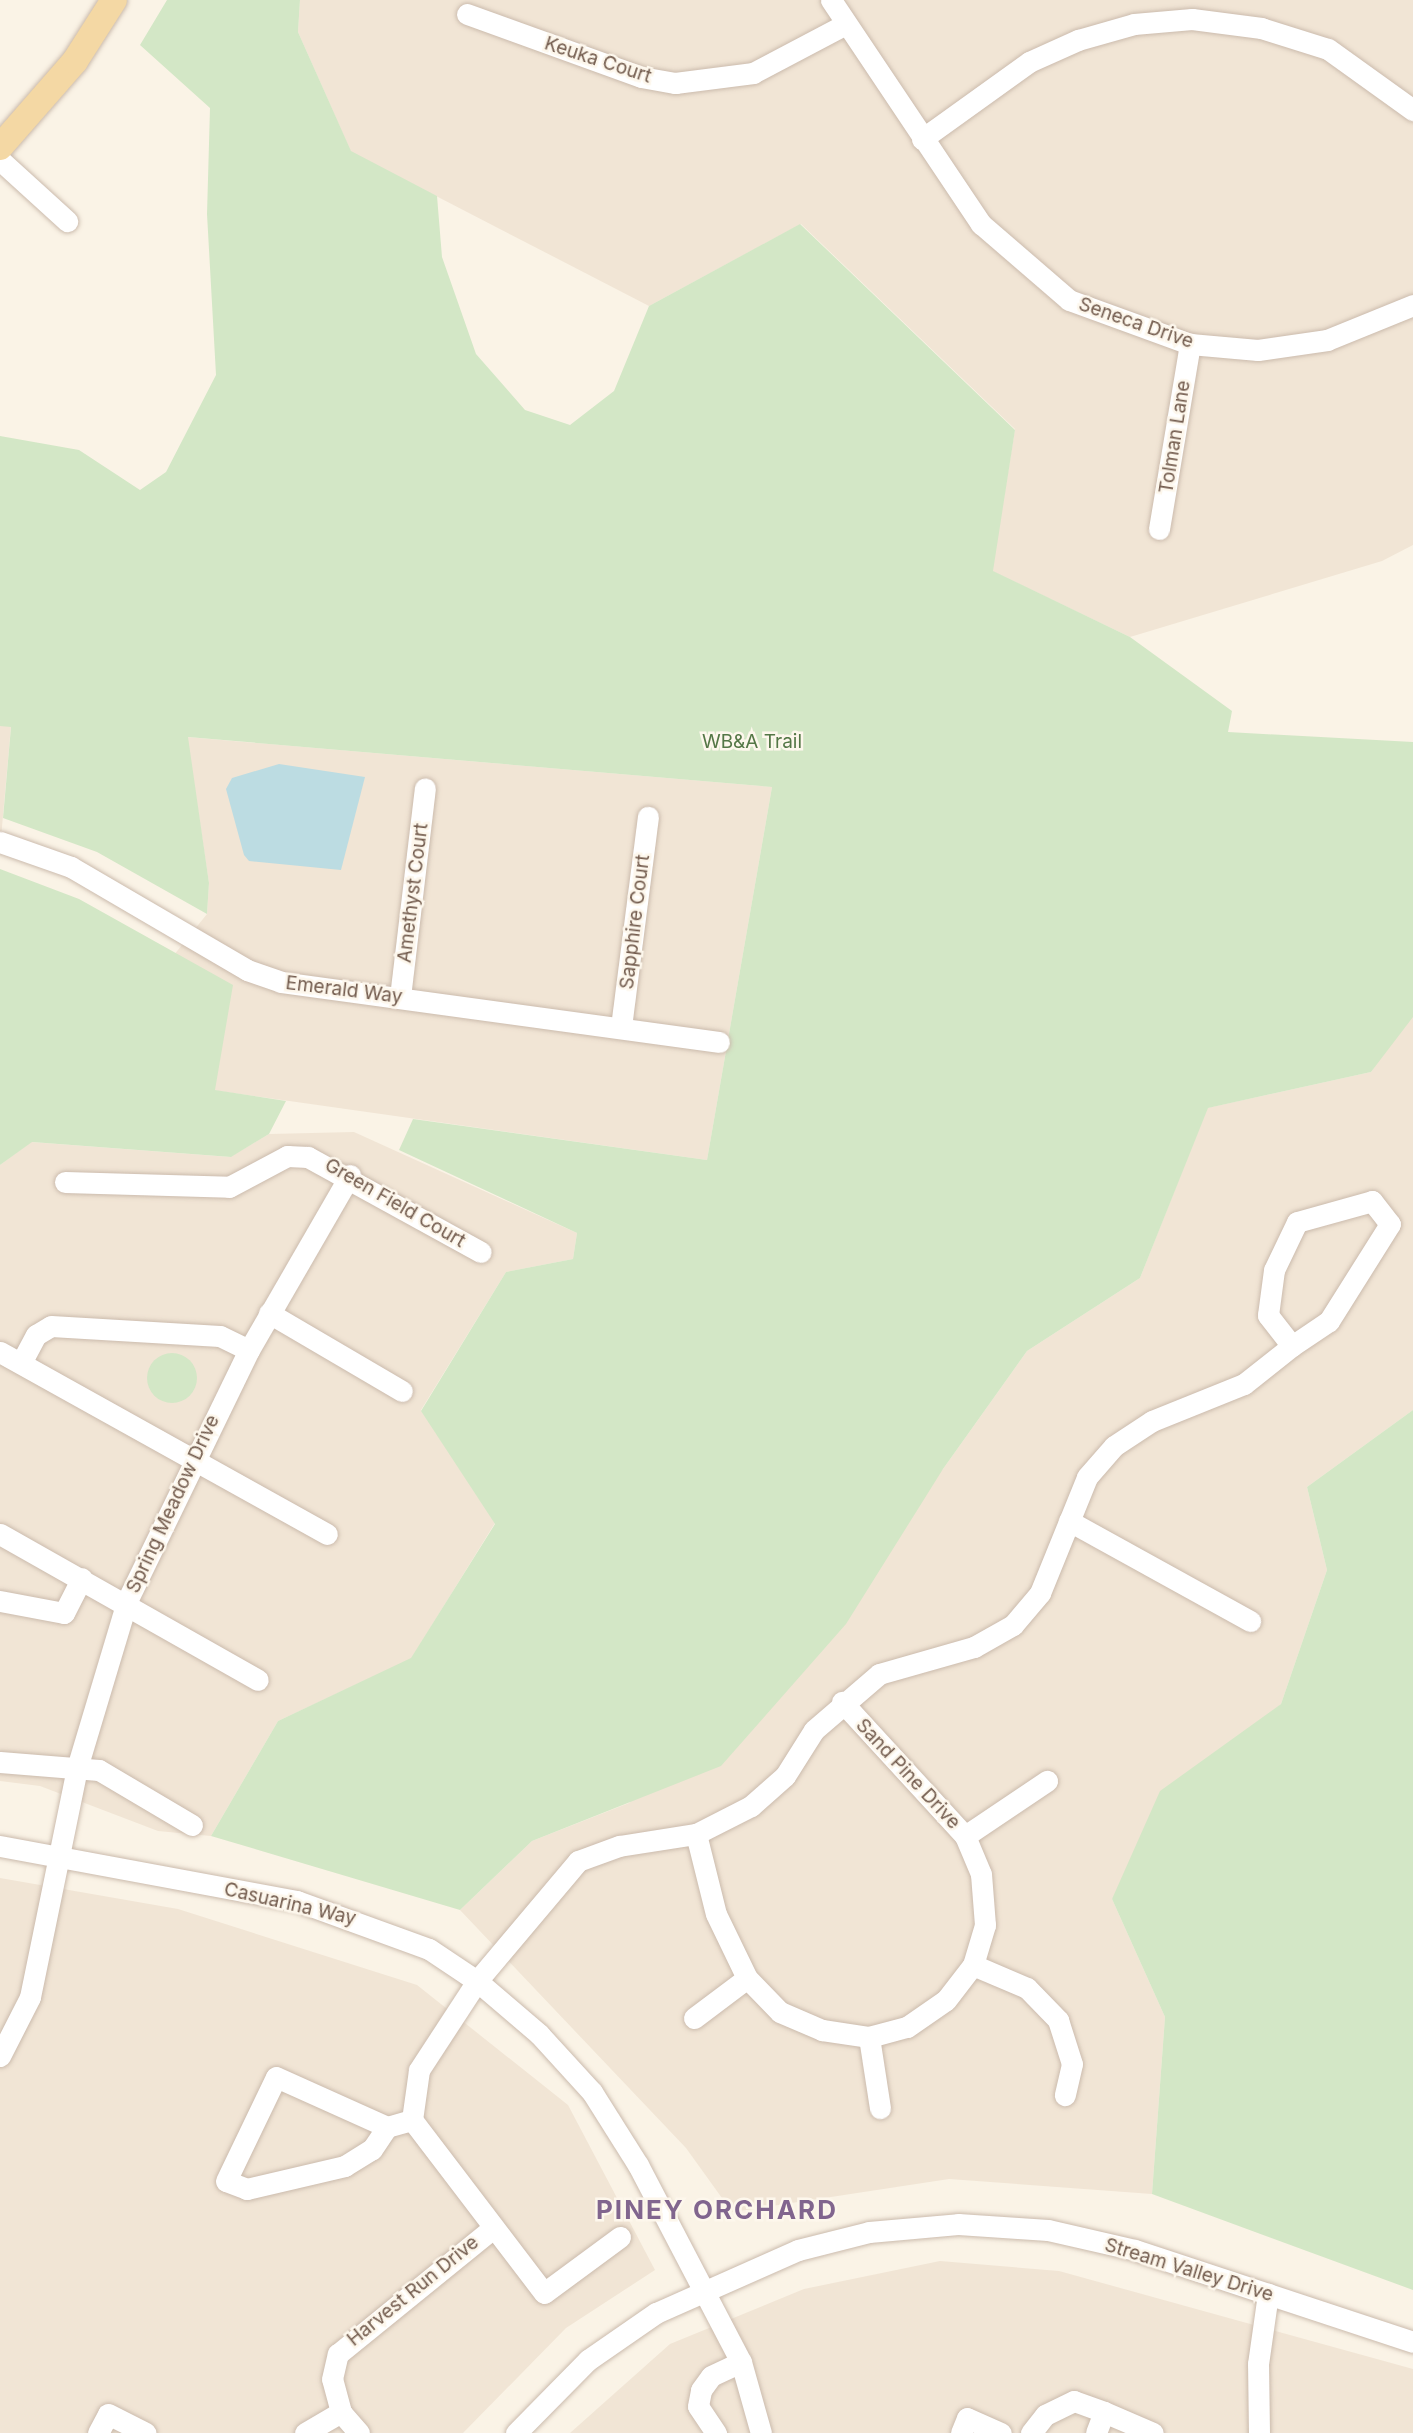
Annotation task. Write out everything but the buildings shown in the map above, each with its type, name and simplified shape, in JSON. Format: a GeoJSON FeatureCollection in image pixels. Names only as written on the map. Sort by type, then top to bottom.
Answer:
{"type":"FeatureCollection","features":[{"type":"Feature","properties":{"kind":"main road"},"geometry":{"type":"LineString","coordinates":[[0,147],[75,61],[114,0]]}},
{"type":"Feature","properties":{"kind":"street","name":"Seneca Drive"},"geometry":{"type":"LineString","coordinates":[[831,0],[981,224],[1069,300],[1190,344],[1258,350],[1327,340],[1413,305]]}},
{"type":"Feature","properties":{"kind":"street","name":"Keuka Court"},"geometry":{"type":"LineString","coordinates":[[467,14],[641,77],[675,83],[754,73],[846,24]]}},
{"type":"Feature","properties":{"kind":"street"},"geometry":{"type":"LineString","coordinates":[[922,139],[1054,51],[1134,24],[1192,19],[1261,28],[1328,50],[1413,110]]}},
{"type":"Feature","properties":{"kind":"street"},"geometry":{"type":"LineString","coordinates":[[0,160],[67,221]]}},
{"type":"Feature","properties":{"kind":"street","name":"Tolman Lane"},"geometry":{"type":"LineString","coordinates":[[1159,529],[1190,344]]}},
{"type":"Feature","properties":{"kind":"street","name":"Amethyst Court"},"geometry":{"type":"LineString","coordinates":[[400,997],[425,788]]}},
{"type":"Feature","properties":{"kind":"street","name":"Sapphire Court"},"geometry":{"type":"LineString","coordinates":[[621,1027],[648,817]]}},
{"type":"Feature","properties":{"kind":"street","name":"Emerald Way"},"geometry":{"type":"LineString","coordinates":[[0,842],[71,867],[247,970],[281,982],[719,1042]]}},
{"type":"Feature","properties":{"kind":"street","name":"Green Field Court"},"geometry":{"type":"LineString","coordinates":[[65,1182],[229,1187],[287,1156],[322,1160],[481,1252]]}},
{"type":"Feature","properties":{"kind":"street","name":"Spring Meadow Drive"},"geometry":{"type":"LineString","coordinates":[[0,2056],[30,1997],[77,1768],[127,1601],[194,1455],[269,1313],[350,1175]]}},
{"type":"Feature","properties":{"kind":"street"},"geometry":{"type":"LineString","coordinates":[[387,2127],[372,2149],[345,2166],[247,2189],[226,2181],[276,2077],[387,2127],[412,2120],[419,2070],[477,1981],[578,1861],[619,1846],[696,1834],[751,1806],[785,1776],[814,1730],[842,1702],[879,1674],[974,1647],[1013,1625],[1040,1593],[1087,1477],[1114,1446],[1152,1421],[1244,1384],[1329,1321],[1390,1224],[1372,1201],[1297,1222],[1274,1270],[1268,1315],[1292,1346]]}},
{"type":"Feature","properties":{"kind":"street"},"geometry":{"type":"LineString","coordinates":[[269,1313],[402,1391]]}},
{"type":"Feature","properties":{"kind":"street"},"geometry":{"type":"LineString","coordinates":[[21,1363],[36,1335],[51,1326],[220,1336],[249,1350]]}},
{"type":"Feature","properties":{"kind":"street"},"geometry":{"type":"LineString","coordinates":[[0,1352],[194,1455],[327,1534]]}},
{"type":"Feature","properties":{"kind":"street"},"geometry":{"type":"LineString","coordinates":[[1069,1521],[1250,1621]]}},
{"type":"Feature","properties":{"kind":"street"},"geometry":{"type":"LineString","coordinates":[[0,1534],[127,1601],[258,1680]]}},
{"type":"Feature","properties":{"kind":"street"},"geometry":{"type":"LineString","coordinates":[[0,1601],[64,1613],[82,1578]]}},
{"type":"Feature","properties":{"kind":"street","name":"Sand Pine Drive"},"geometry":{"type":"LineString","coordinates":[[696,1834],[716,1914],[747,1978],[780,2012],[822,2030],[869,2037],[917,2020],[946,2000],[973,1965],[985,1924],[981,1874],[965,1836],[842,1702]]}},
{"type":"Feature","properties":{"kind":"street"},"geometry":{"type":"LineString","coordinates":[[0,1762],[99,1770],[192,1825]]}},
{"type":"Feature","properties":{"kind":"street"},"geometry":{"type":"LineString","coordinates":[[965,1836],[1047,1781]]}},
{"type":"Feature","properties":{"kind":"street","name":"Casuarina Way"},"geometry":{"type":"LineString","coordinates":[[0,1846],[351,1917],[429,1949],[477,1981],[539,2034],[592,2092],[704,2288],[741,2362],[761,2433]]}},
{"type":"Feature","properties":{"kind":"street"},"geometry":{"type":"LineString","coordinates":[[973,1965],[1027,1988],[1058,2020],[1072,2064],[1065,2095]]}},
{"type":"Feature","properties":{"kind":"street"},"geometry":{"type":"LineString","coordinates":[[694,2018],[747,1978]]}},
{"type":"Feature","properties":{"kind":"street"},"geometry":{"type":"LineString","coordinates":[[869,2037],[880,2108]]}},
{"type":"Feature","properties":{"kind":"street","name":"Harvest Run Drive"},"geometry":{"type":"LineString","coordinates":[[412,2120],[544,2293],[620,2237]]}},
{"type":"Feature","properties":{"kind":"street","name":"Stream Valley Drive"},"geometry":{"type":"LineString","coordinates":[[516,2433],[588,2360],[704,2288],[846,2238],[958,2224],[1061,2233],[1135,2250],[1413,2342]]}},
{"type":"Feature","properties":{"kind":"street","name":"Harvest Run Drive"},"geometry":{"type":"LineString","coordinates":[[359,2433],[341,2412],[332,2379],[338,2354],[493,2228]]}},
{"type":"Feature","properties":{"kind":"street"},"geometry":{"type":"LineString","coordinates":[[1259,2433],[1258,2364],[1268,2294]]}},
{"type":"Feature","properties":{"kind":"street"},"geometry":{"type":"LineString","coordinates":[[716,2433],[705,2424],[701,2390],[711,2376],[741,2362]]}},
{"type":"Feature","properties":{"kind":"street"},"geometry":{"type":"LineString","coordinates":[[1031,2433],[1045,2415],[1074,2401],[1153,2433]]}},
{"type":"Feature","properties":{"kind":"street"},"geometry":{"type":"LineString","coordinates":[[305,2433],[341,2412]]}},
{"type":"Feature","properties":{"kind":"street"},"geometry":{"type":"LineString","coordinates":[[1096,2433],[1104,2412]]}},
{"type":"Feature","properties":{"kind":"street"},"geometry":{"type":"LineString","coordinates":[[98,2433],[108,2414],[146,2433]]}},
{"type":"Feature","properties":{"kind":"street"},"geometry":{"type":"LineString","coordinates":[[961,2433],[967,2418],[1001,2433]]}},
{"type":"Feature","properties":{"kind":"shaded area"},"geometry":{"type":"Polygon","coordinates":[[[300,0],[1413,0],[1413,545],[1382,561],[1130,637],[992,571],[1015,429],[801,224],[649,306],[351,152],[298,32],[300,0]]]}},
{"type":"Feature","properties":{"kind":"shaded area"},"geometry":{"type":"Polygon","coordinates":[[[0,726],[11,726],[0,849],[0,726]]]}},
{"type":"Feature","properties":{"kind":"shaded area"},"geometry":{"type":"Polygon","coordinates":[[[187,737],[772,787],[707,1160],[105,1075],[161,971],[207,914],[209,883],[187,737]]]}},
{"type":"Feature","properties":{"kind":"shaded area"},"geometry":{"type":"Polygon","coordinates":[[[1408,1017],[1413,1017],[1413,1410],[1307,1487],[1327,1570],[1281,1704],[1240,1740],[1112,1899],[1165,2017],[1152,2194],[949,2179],[732,2212],[686,2148],[460,1910],[532,1841],[629,1803],[943,1469],[1027,1351],[1140,1278],[1207,1108],[1371,1072],[1408,1017]]]}},
{"type":"Feature","properties":{"kind":"shaded area"},"geometry":{"type":"Polygon","coordinates":[[[354,1132],[577,1233],[573,1259],[506,1272],[421,1410],[495,1523],[411,1659],[278,1721],[211,1836],[158,1831],[40,1786],[0,1781],[0,1165],[31,1142],[230,1157],[269,1134],[354,1132]]]}},
{"type":"Feature","properties":{"kind":"shaded area"},"geometry":{"type":"Polygon","coordinates":[[[0,1878],[178,1909],[417,1985],[568,2105],[655,2270],[566,2328],[463,2433],[0,2433],[0,1878]]]}},
{"type":"Feature","properties":{"kind":"shaded area"},"geometry":{"type":"Polygon","coordinates":[[[940,2261],[1059,2271],[1413,2369],[1413,2433],[570,2433],[670,2344],[804,2289],[940,2261]]]}},
{"type":"Feature","properties":{"kind":"green space","name":"WB&A Trail"},"geometry":{"type":"Polygon","coordinates":[[[167,0],[300,0],[298,32],[351,151],[437,196],[442,257],[476,354],[525,410],[570,425],[614,391],[649,306],[800,224],[1015,430],[993,571],[1130,637],[1232,711],[1228,732],[1413,742],[1413,1017],[1371,1072],[1208,1108],[1140,1278],[1027,1351],[943,1469],[846,1624],[721,1766],[532,1841],[460,1910],[211,1836],[278,1721],[411,1658],[495,1524],[421,1411],[506,1272],[573,1259],[577,1233],[399,1150],[413,1119],[707,1160],[772,787],[188,737],[209,883],[207,914],[97,852],[3,818],[11,727],[0,726],[0,436],[79,450],[140,490],[166,472],[216,375],[207,214],[210,108],[140,45],[167,0]]]}},
{"type":"Feature","properties":{"kind":"green space"},"geometry":{"type":"Polygon","coordinates":[[[0,869],[79,899],[233,985],[215,1090],[286,1101],[269,1134],[231,1157],[32,1142],[0,1165],[0,869]]]}},
{"type":"Feature","properties":{"kind":"green space"},"geometry":{"type":"Polygon","coordinates":[[[172,1353],[190,1360],[197,1378],[190,1396],[172,1403],[154,1396],[147,1378],[154,1360],[172,1353]]]}},
{"type":"Feature","properties":{"kind":"green space"},"geometry":{"type":"Polygon","coordinates":[[[1413,1410],[1413,2290],[1152,2194],[1165,2017],[1112,1899],[1160,1791],[1281,1704],[1327,1570],[1307,1487],[1413,1410]]]}},
{"type":"Feature","properties":{"kind":"water"},"geometry":{"type":"Polygon","coordinates":[[[279,764],[365,777],[341,870],[249,861],[244,855],[226,789],[232,778],[279,764]]]}},
{"type":"Feature","properties":{"kind":"district","name":"PINEY ORCHARD"},"geometry":{"type":"Point","coordinates":[717,2210]}}]}
